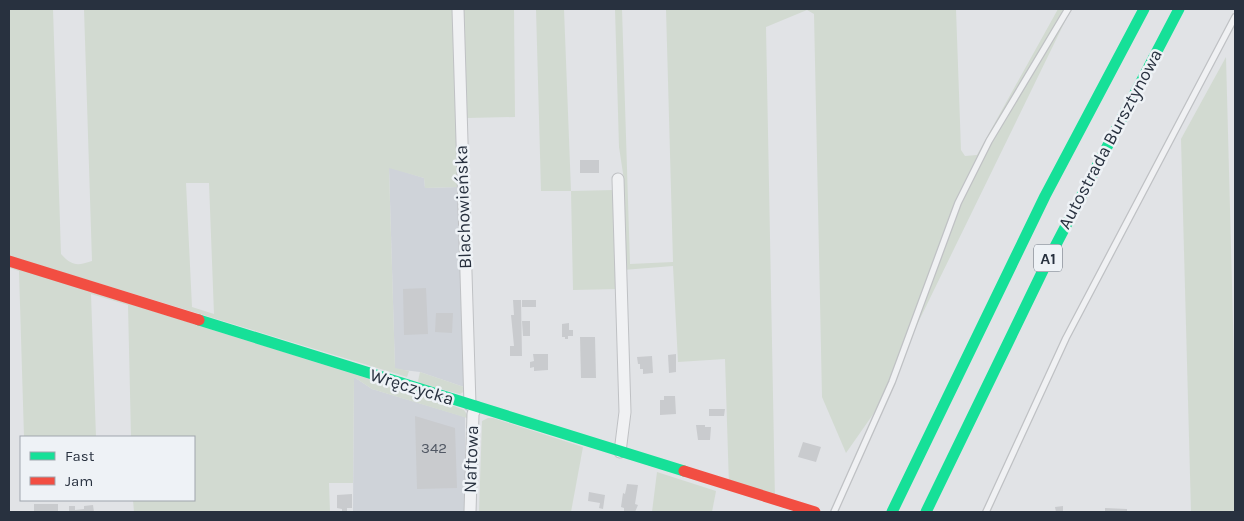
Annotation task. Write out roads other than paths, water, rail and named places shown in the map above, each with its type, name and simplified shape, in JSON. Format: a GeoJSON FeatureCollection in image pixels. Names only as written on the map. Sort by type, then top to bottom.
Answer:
{"type":"FeatureCollection","features":[{"type":"Feature","properties":{"kind":"main road","name":"Autostrada Bursztynowa"},"geometry":{"type":"LineString","coordinates":[[892,512],[959,370],[1084,120],[1144,9]]}},
{"type":"Feature","properties":{"kind":"main road","name":"Autostrada Bursztynowa"},"geometry":{"type":"LineString","coordinates":[[926,512],[1048,258],[1179,9]]}},
{"type":"Feature","properties":{"kind":"main road","name":"Wręczycka"},"geometry":{"type":"LineString","coordinates":[[9,261],[815,512]]}},
{"type":"Feature","properties":{"kind":"street","name":"Blachowieńska"},"geometry":{"type":"LineString","coordinates":[[458,9],[473,406]]}},
{"type":"Feature","properties":{"kind":"street"},"geometry":{"type":"LineString","coordinates":[[618,180],[625,412],[620,452]]}},
{"type":"Feature","properties":{"kind":"street","name":"Naftowa"},"geometry":{"type":"LineString","coordinates":[[470,512],[473,406]]}},
{"type":"Feature","properties":{"kind":"lane"},"geometry":{"type":"LineString","coordinates":[[834,512],[892,382],[958,203],[989,141],[1068,9]]}},
{"type":"Feature","properties":{"kind":"lane"},"geometry":{"type":"LineString","coordinates":[[986,512],[1066,338],[1235,17]]}}]}
